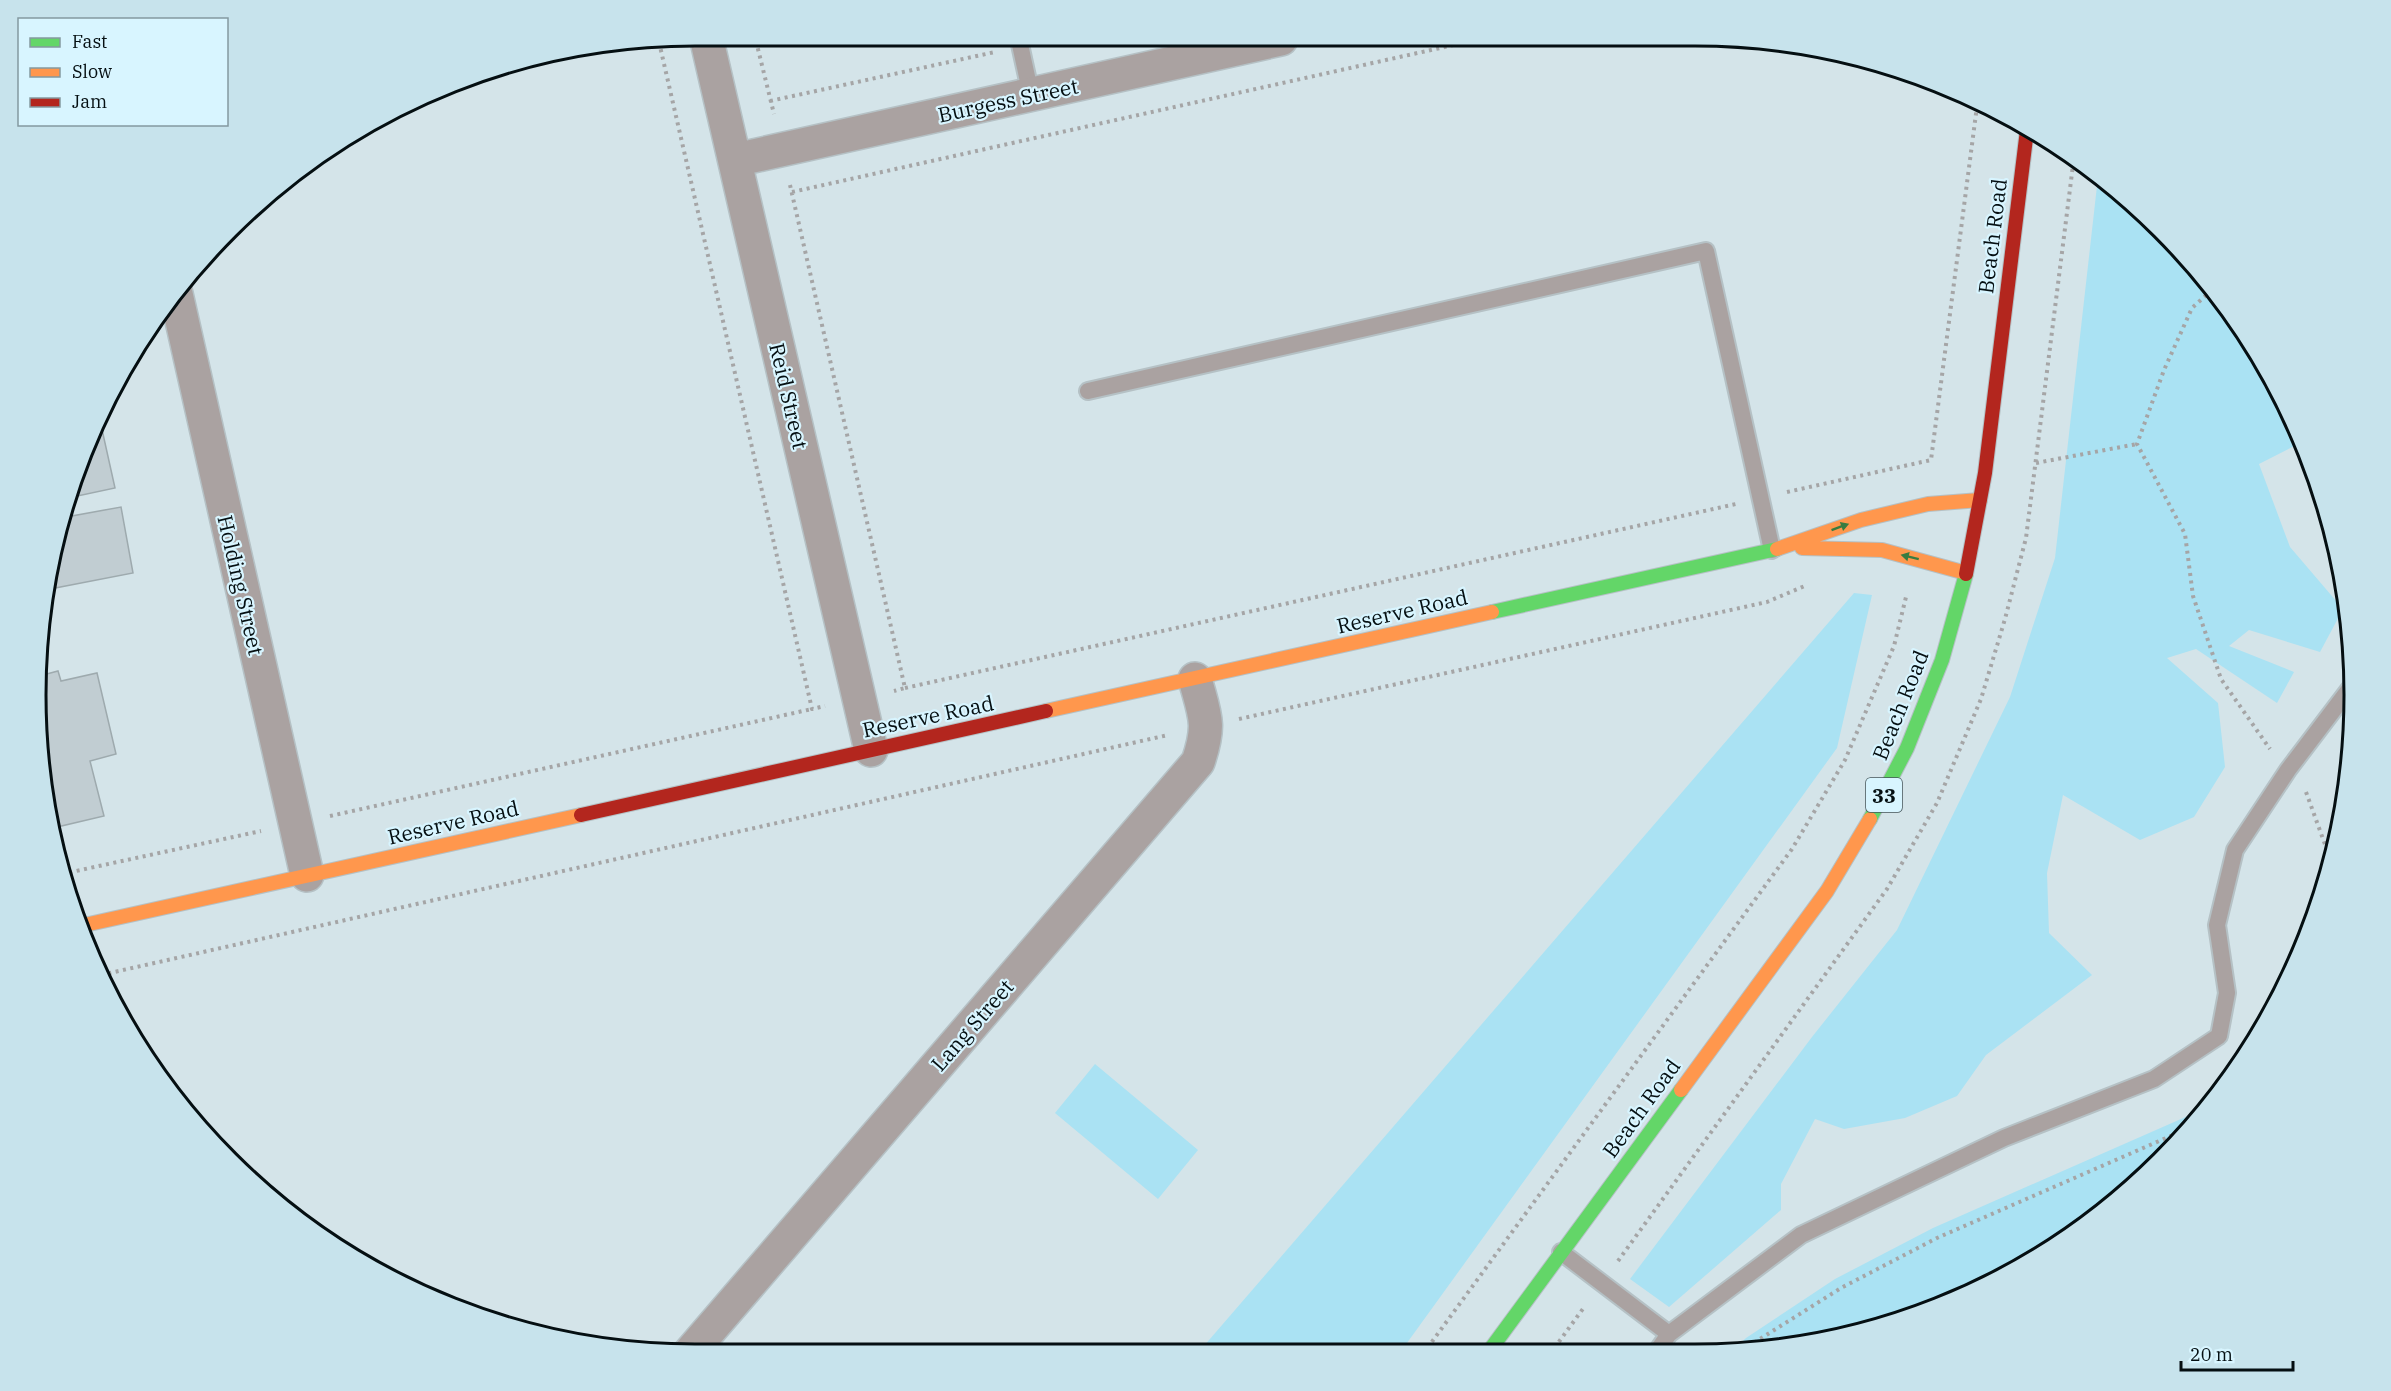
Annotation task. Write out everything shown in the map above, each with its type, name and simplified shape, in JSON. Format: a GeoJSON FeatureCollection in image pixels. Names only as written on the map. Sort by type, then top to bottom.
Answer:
{"type":"FeatureCollection","features":[{"type":"Feature","properties":{"kind":"street","name":"Reid Street"},"geometry":{"type":"LineString","coordinates":[[708,46],[871,750]]}},
{"type":"Feature","properties":{"kind":"street","name":"Burgess Street"},"geometry":{"type":"LineString","coordinates":[[735,160],[1250,46]]}},
{"type":"Feature","properties":{"kind":"street","name":"Beach Road"},"geometry":{"type":"LineString","coordinates":[[1494,1344],[1827,891],[1884,795],[1928,697],[1951,631],[1966,573],[1980,501],[2025,136]]}},
{"type":"Feature","properties":{"kind":"street","name":"Holding Street"},"geometry":{"type":"LineString","coordinates":[[178,304],[307,876]]}},
{"type":"Feature","properties":{"kind":"street","name":"Reserve Road"},"geometry":{"type":"LineString","coordinates":[[89,924],[1778,549],[1861,520],[1928,504],[1980,501]]}},
{"type":"Feature","properties":{"kind":"street","name":"Reserve Road"},"geometry":{"type":"LineString","coordinates":[[1778,549],[1882,550],[1966,573]]}},
{"type":"Feature","properties":{"kind":"street","name":"Lang Street"},"geometry":{"type":"LineString","coordinates":[[698,1344],[1198,762],[1206,739],[1207,726],[1195,679]]}},
{"type":"Feature","properties":{"kind":"lane"},"geometry":{"type":"LineString","coordinates":[[1021,46],[1031,95]]}},
{"type":"Feature","properties":{"kind":"lane"},"geometry":{"type":"LineString","coordinates":[[1088,391],[1706,251],[1761,498],[1778,549]]}},
{"type":"Feature","properties":{"kind":"lane"},"geometry":{"type":"LineString","coordinates":[[1662,1344],[1669,1334],[1801,1235],[2004,1138],[2154,1079],[2218,1036],[2228,993],[2217,925],[2235,850],[2288,770],[2344,696]]}},
{"type":"Feature","properties":{"kind":"lane"},"geometry":{"type":"LineString","coordinates":[[1561,1252],[1669,1334]]}},
{"type":"Feature","properties":{"kind":"path"},"geometry":{"type":"LineString","coordinates":[[770,101],[1007,46]]}},
{"type":"Feature","properties":{"kind":"path"},"geometry":{"type":"LineString","coordinates":[[792,192],[1449,46]]}},
{"type":"Feature","properties":{"kind":"path"},"geometry":{"type":"LineString","coordinates":[[1928,504],[1931,460],[1976,110]]}},
{"type":"Feature","properties":{"kind":"path"},"geometry":{"type":"LineString","coordinates":[[2206,295],[2192,308],[2164,370],[2137,444],[2185,534],[2193,596],[2221,679],[2256,731],[2308,794],[2326,847]]}},
{"type":"Feature","properties":{"kind":"path"},"geometry":{"type":"LineString","coordinates":[[2036,463],[2137,444]]}},
{"type":"Feature","properties":{"kind":"path"},"geometry":{"type":"LineString","coordinates":[[904,688],[1931,460]]}},
{"type":"Feature","properties":{"kind":"path"},"geometry":{"type":"LineString","coordinates":[[1430,1344],[1792,849],[1845,760],[1894,646],[1916,558]]}},
{"type":"Feature","properties":{"kind":"path"},"geometry":{"type":"LineString","coordinates":[[109,973],[1767,602],[1818,580]]}},
{"type":"Feature","properties":{"kind":"path"},"geometry":{"type":"LineString","coordinates":[[1899,591],[1906,597]]}},
{"type":"Feature","properties":{"kind":"path"},"geometry":{"type":"LineString","coordinates":[[72,872],[812,709]]}},
{"type":"Feature","properties":{"kind":"path"},"geometry":{"type":"LineString","coordinates":[[1756,1341],[1841,1288],[1937,1238],[2171,1136]]}},
{"type":"Feature","properties":{"kind":"shaded area"},"geometry":{"type":"Polygon","coordinates":[[[2097,186],[2154,237],[2183,268],[2210,300],[2258,371],[2295,446],[2259,464],[2290,547],[2338,603],[2339,616],[2320,652],[2249,630],[2229,646],[2294,672],[2277,703],[2196,649],[2167,658],[2218,703],[2225,767],[2194,817],[2140,840],[2063,795],[2047,873],[2049,933],[2092,975],[1986,1055],[1957,1096],[1905,1118],[1844,1129],[1815,1119],[1781,1184],[1781,1210],[1669,1307],[1630,1279],[1812,1037],[1897,930],[2010,697],[2055,558],[2097,186]]]}},
{"type":"Feature","properties":{"kind":"shaded area"},"geometry":{"type":"Polygon","coordinates":[[[1854,593],[1872,595],[1837,748],[1406,1344],[1206,1344],[1854,593]]]}},
{"type":"Feature","properties":{"kind":"shaded area"},"geometry":{"type":"Polygon","coordinates":[[[1095,1064],[1198,1150],[1158,1199],[1055,1113],[1095,1064]]]}},
{"type":"Feature","properties":{"kind":"shaded area"},"geometry":{"type":"Polygon","coordinates":[[[2190,1115],[2154,1154],[2091,1210],[2020,1258],[1983,1278],[1904,1310],[1863,1322],[1822,1332],[1741,1343],[1835,1279],[1933,1228],[2190,1115]]]}},
{"type":"Feature","properties":{"kind":"building"},"geometry":{"type":"Polygon","coordinates":[[[103,432],[115,488],[78,496],[103,432]]]}},
{"type":"Feature","properties":{"kind":"building"},"geometry":{"type":"Polygon","coordinates":[[[121,507],[133,573],[56,588],[73,516],[121,507]]]}},
{"type":"Feature","properties":{"kind":"building"},"geometry":{"type":"Polygon","coordinates":[[[58,671],[61,681],[97,673],[116,754],[90,761],[104,816],[60,826],[48,738],[47,674],[58,671]]]}},
{"type":"Feature","properties":{"kind":"traffic: fast"},"geometry":{"type":"LineString","coordinates":[[1492,612],[1777,549]]}},
{"type":"Feature","properties":{"kind":"traffic: fast"},"geometry":{"type":"LineString","coordinates":[[1870,819],[1907,748],[1942,660],[1966,574]]}},
{"type":"Feature","properties":{"kind":"traffic: fast"},"geometry":{"type":"LineString","coordinates":[[1494,1344],[1681,1090]]}},
{"type":"Feature","properties":{"kind":"traffic: slow"},"geometry":{"type":"LineString","coordinates":[[1777,549],[1861,520],[1928,504],[1980,500]]}},
{"type":"Feature","properties":{"kind":"traffic: slow"},"geometry":{"type":"LineString","coordinates":[[1802,548],[1882,550],[1966,573]]}},
{"type":"Feature","properties":{"kind":"traffic: slow"},"geometry":{"type":"LineString","coordinates":[[1046,711],[1492,612]]}},
{"type":"Feature","properties":{"kind":"traffic: slow"},"geometry":{"type":"LineString","coordinates":[[89,924],[581,815]]}},
{"type":"Feature","properties":{"kind":"traffic: slow"},"geometry":{"type":"LineString","coordinates":[[1681,1090],[1827,891],[1870,819]]}},
{"type":"Feature","properties":{"kind":"traffic: jam"},"geometry":{"type":"LineString","coordinates":[[1966,574],[1985,473],[2026,137]]}},
{"type":"Feature","properties":{"kind":"traffic: jam"},"geometry":{"type":"LineString","coordinates":[[581,815],[1046,711]]}}]}
